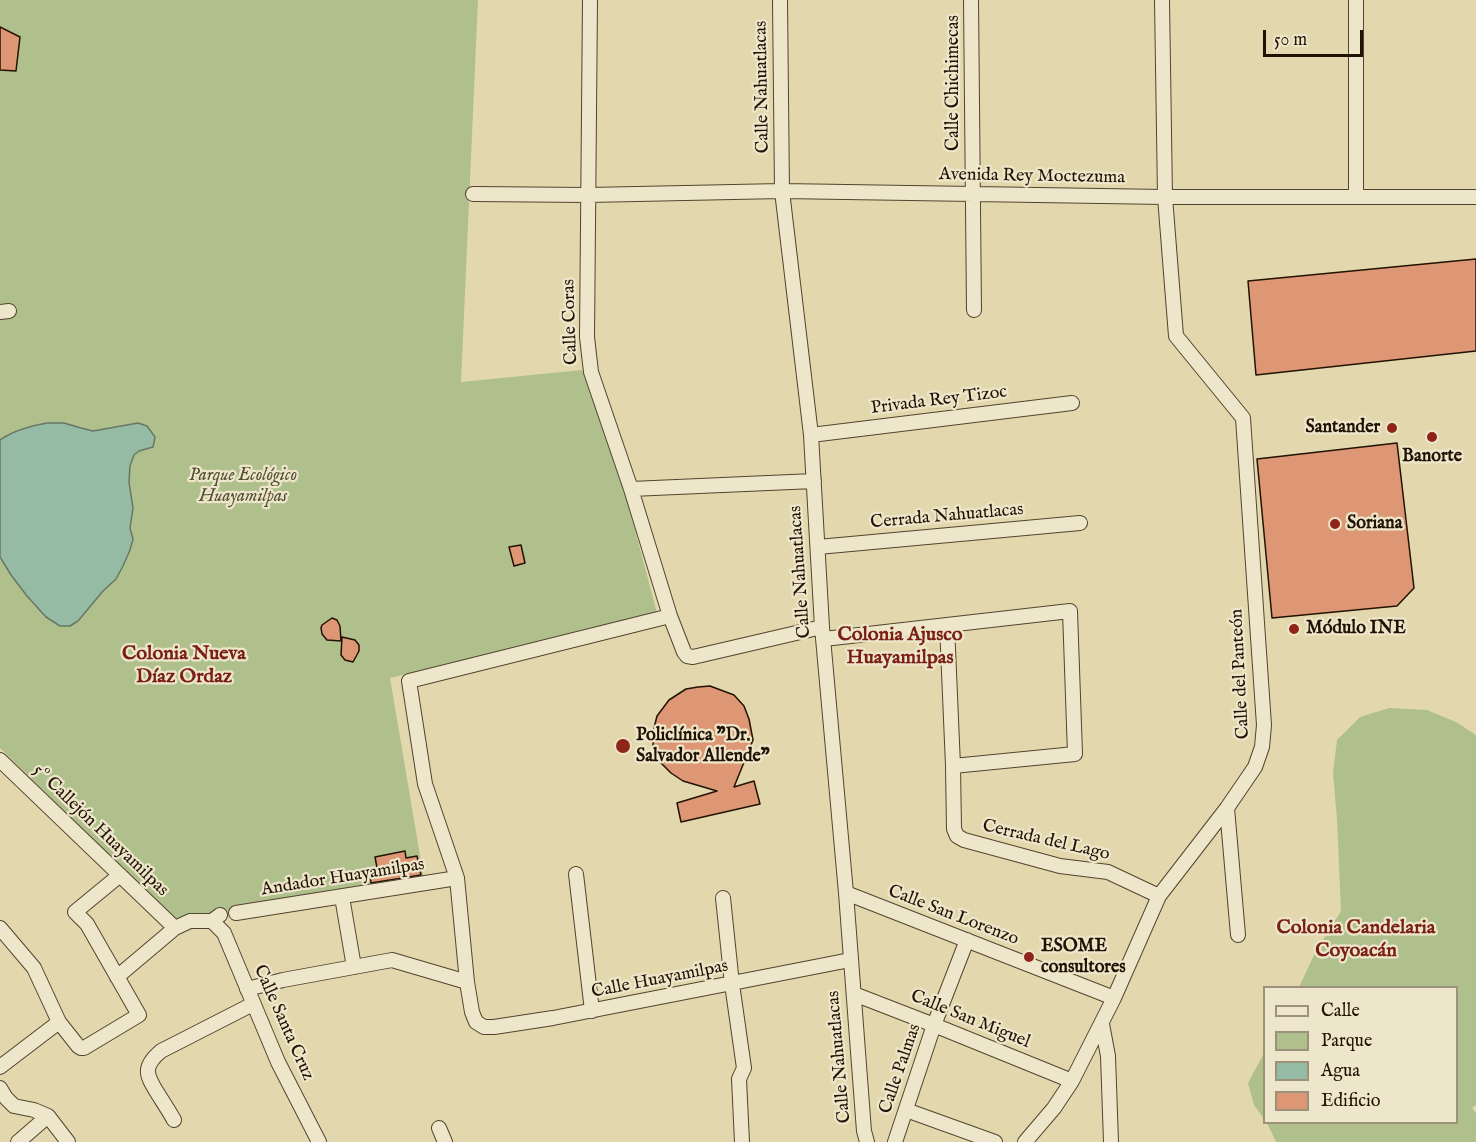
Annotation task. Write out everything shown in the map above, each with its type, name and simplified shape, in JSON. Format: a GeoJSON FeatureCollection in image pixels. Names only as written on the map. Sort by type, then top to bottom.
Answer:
{"type":"FeatureCollection","features":[{"type":"Feature","properties":{"kind":"street","name":"Calle Coras"},"geometry":{"type":"LineString","coordinates":[[590,0],[587,337],[591,372],[631,489],[670,616],[684,652],[687,656],[693,657],[823,633]]}},
{"type":"Feature","properties":{"kind":"street","name":"Calle Nahuatlacas"},"geometry":{"type":"LineString","coordinates":[[780,0],[782,192],[811,435],[823,633],[864,1131],[867,1142]]}},
{"type":"Feature","properties":{"kind":"street","name":"Calle Chichimecas"},"geometry":{"type":"LineString","coordinates":[[971,0],[974,310]]}},
{"type":"Feature","properties":{"kind":"street","name":"Calle del Panteón"},"geometry":{"type":"LineString","coordinates":[[1025,1142],[1054,1108],[1072,1081],[1102,1024],[1159,896],[1227,808],[1255,767],[1262,747],[1264,725],[1243,418],[1176,336],[1165,197],[1162,0]]}},
{"type":"Feature","properties":{"kind":"street"},"geometry":{"type":"LineString","coordinates":[[1356,0],[1356,196]]}},
{"type":"Feature","properties":{"kind":"street","name":"Avenida Rey Moctezuma"},"geometry":{"type":"LineString","coordinates":[[473,194],[782,192],[1165,197],[1476,196]]}},
{"type":"Feature","properties":{"kind":"street","name":"Privada Rey Tizoc"},"geometry":{"type":"LineString","coordinates":[[811,435],[1072,403]]}},
{"type":"Feature","properties":{"kind":"street"},"geometry":{"type":"LineString","coordinates":[[631,489],[814,481]]}},
{"type":"Feature","properties":{"kind":"street","name":"Cerrada Nahuatlacas"},"geometry":{"type":"LineString","coordinates":[[818,547],[1080,523]]}},
{"type":"Feature","properties":{"kind":"street"},"geometry":{"type":"LineString","coordinates":[[823,633],[946,625],[1070,611],[1075,754],[953,766]]}},
{"type":"Feature","properties":{"kind":"street"},"geometry":{"type":"LineString","coordinates":[[247,989],[392,960],[467,982],[457,878],[425,784],[409,681],[670,616]]}},
{"type":"Feature","properties":{"kind":"street","name":"Cerrada del Lago"},"geometry":{"type":"LineString","coordinates":[[946,625],[954,829],[957,836],[964,840],[1060,866],[1108,872],[1159,896]]}},
{"type":"Feature","properties":{"kind":"street","name":"5º Callejón Huayamilpas"},"geometry":{"type":"LineString","coordinates":[[0,760],[175,928]]}},
{"type":"Feature","properties":{"kind":"street"},"geometry":{"type":"LineString","coordinates":[[1227,808],[1238,936]]}},
{"type":"Feature","properties":{"kind":"street"},"geometry":{"type":"LineString","coordinates":[[576,874],[592,1011]]}},
{"type":"Feature","properties":{"kind":"street"},"geometry":{"type":"LineString","coordinates":[[0,928],[34,968],[58,1022],[81,1048],[139,1015],[87,924],[75,912],[120,875]]}},
{"type":"Feature","properties":{"kind":"street","name":"Andador Huayamilpas"},"geometry":{"type":"LineString","coordinates":[[236,914],[457,878]]}},
{"type":"Feature","properties":{"kind":"street","name":"Calle San Lorenzo"},"geometry":{"type":"LineString","coordinates":[[846,893],[1114,998]]}},
{"type":"Feature","properties":{"kind":"street"},"geometry":{"type":"LineString","coordinates":[[342,897],[354,967]]}},
{"type":"Feature","properties":{"kind":"street"},"geometry":{"type":"LineString","coordinates":[[723,898],[744,1068],[739,1079],[742,1142]]}},
{"type":"Feature","properties":{"kind":"street","name":"Calle Santa Cruz"},"geometry":{"type":"LineString","coordinates":[[175,928],[190,921],[216,918],[278,1062],[319,1142]]}},
{"type":"Feature","properties":{"kind":"street"},"geometry":{"type":"LineString","coordinates":[[117,977],[175,928]]}},
{"type":"Feature","properties":{"kind":"street","name":"Calle Palmas"},"geometry":{"type":"LineString","coordinates":[[894,1142],[934,1025],[967,940]]}},
{"type":"Feature","properties":{"kind":"street","name":"Calle Huayamilpas"},"geometry":{"type":"LineString","coordinates":[[467,982],[472,1012],[477,1022],[484,1027],[494,1027],[592,1011],[850,960]]}},
{"type":"Feature","properties":{"kind":"street","name":"Calle San Miguel"},"geometry":{"type":"LineString","coordinates":[[854,993],[1072,1081]]}},
{"type":"Feature","properties":{"kind":"street"},"geometry":{"type":"LineString","coordinates":[[174,1120],[148,1078],[148,1067],[153,1058],[161,1051],[253,1004]]}},
{"type":"Feature","properties":{"kind":"street"},"geometry":{"type":"LineString","coordinates":[[0,1067],[58,1022]]}},
{"type":"Feature","properties":{"kind":"street"},"geometry":{"type":"LineString","coordinates":[[1102,1024],[1108,1056],[1111,1142]]}},
{"type":"Feature","properties":{"kind":"street"},"geometry":{"type":"LineString","coordinates":[[0,1088],[14,1106],[34,1110],[48,1116],[68,1142]]}},
{"type":"Feature","properties":{"kind":"street"},"geometry":{"type":"LineString","coordinates":[[906,1110],[995,1142]]}},
{"type":"Feature","properties":{"kind":"street"},"geometry":{"type":"LineString","coordinates":[[18,1142],[48,1116]]}},
{"type":"Feature","properties":{"kind":"street"},"geometry":{"type":"LineString","coordinates":[[439,1128],[445,1142]]}},
{"type":"Feature","properties":{"kind":"green space","name":"Parque Ecológico Huayamilpas"},"geometry":{"type":"Polygon","coordinates":[[[0,0],[478,0],[461,382],[582,370],[622,481],[657,613],[390,678],[424,879],[179,923],[0,748],[0,0]]]}},
{"type":"Feature","properties":{"kind":"green space"},"geometry":{"type":"Polygon","coordinates":[[[1389,708],[1427,710],[1456,722],[1476,735],[1476,1105],[1472,1108],[1476,1113],[1476,1142],[1276,1142],[1267,1124],[1458,1124],[1458,986],[1299,986],[1315,953],[1341,911],[1333,773],[1337,740],[1360,717],[1389,708]]]}},
{"type":"Feature","properties":{"kind":"green space"},"geometry":{"type":"Polygon","coordinates":[[[1263,1055],[1263,1118],[1254,1105],[1248,1083],[1263,1055]]]}},
{"type":"Feature","properties":{"kind":"water"},"geometry":{"type":"Polygon","coordinates":[[[47,423],[64,423],[93,431],[138,423],[147,426],[155,437],[153,447],[134,455],[130,466],[129,482],[133,508],[130,528],[133,539],[123,566],[116,579],[78,621],[70,626],[60,626],[46,617],[27,596],[0,557],[0,440],[22,429],[47,423]]]}},
{"type":"Feature","properties":{"kind":"building"},"geometry":{"type":"Polygon","coordinates":[[[0,27],[20,37],[16,71],[0,70],[0,27]]]}},
{"type":"Feature","properties":{"kind":"building"},"geometry":{"type":"Polygon","coordinates":[[[1476,259],[1476,351],[1256,375],[1248,281],[1476,259]]]}},
{"type":"Feature","properties":{"kind":"building","name":"Soriana"},"geometry":{"type":"Polygon","coordinates":[[[1397,443],[1414,588],[1397,606],[1272,618],[1257,459],[1397,443]]]}},
{"type":"Feature","properties":{"kind":"building"},"geometry":{"type":"Polygon","coordinates":[[[521,545],[525,563],[514,566],[509,547],[521,545]]]}},
{"type":"Feature","properties":{"kind":"building"},"geometry":{"type":"Polygon","coordinates":[[[332,618],[337,620],[340,626],[341,641],[327,640],[322,634],[322,625],[332,618]]]}},
{"type":"Feature","properties":{"kind":"building"},"geometry":{"type":"Polygon","coordinates":[[[342,637],[355,640],[359,645],[359,651],[353,662],[345,660],[341,655],[342,637]]]}},
{"type":"Feature","properties":{"kind":"building"},"geometry":{"type":"Polygon","coordinates":[[[710,686],[734,695],[744,706],[753,740],[734,787],[754,781],[760,804],[681,822],[677,803],[717,791],[683,781],[671,773],[661,763],[653,748],[653,732],[657,716],[669,700],[686,689],[710,686]]]}},
{"type":"Feature","properties":{"kind":"building"},"geometry":{"type":"Polygon","coordinates":[[[405,851],[406,858],[417,856],[421,875],[371,883],[370,875],[378,873],[375,857],[405,851]]]}},
{"type":"Feature","properties":{"kind":"place","name":"Santander"},"geometry":{"type":"Point","coordinates":[1392,428]}},
{"type":"Feature","properties":{"kind":"place","name":"Banorte"},"geometry":{"type":"Point","coordinates":[1432,437]}},
{"type":"Feature","properties":{"kind":"place","name":"Soriana"},"geometry":{"type":"Point","coordinates":[1335,524]}},
{"type":"Feature","properties":{"kind":"place","name":"Módulo INE"},"geometry":{"type":"Point","coordinates":[1294,629]}},
{"type":"Feature","properties":{"kind":"place","name":"Policlínica \"Dr. Salvador Allende\""},"geometry":{"type":"Point","coordinates":[623,746]}},
{"type":"Feature","properties":{"kind":"place","name":"ESOME consultores"},"geometry":{"type":"Point","coordinates":[1029,957]}},
{"type":"Feature","properties":{"kind":"district","name":"Colonia Ajusco Huayamilpas"},"geometry":{"type":"Point","coordinates":[900,648]}},
{"type":"Feature","properties":{"kind":"district","name":"Colonia Nueva Díaz Ordaz"},"geometry":{"type":"Point","coordinates":[184,666]}},
{"type":"Feature","properties":{"kind":"district","name":"Colonia Candelaria Coyoacán"},"geometry":{"type":"Point","coordinates":[1356,940]}}]}
